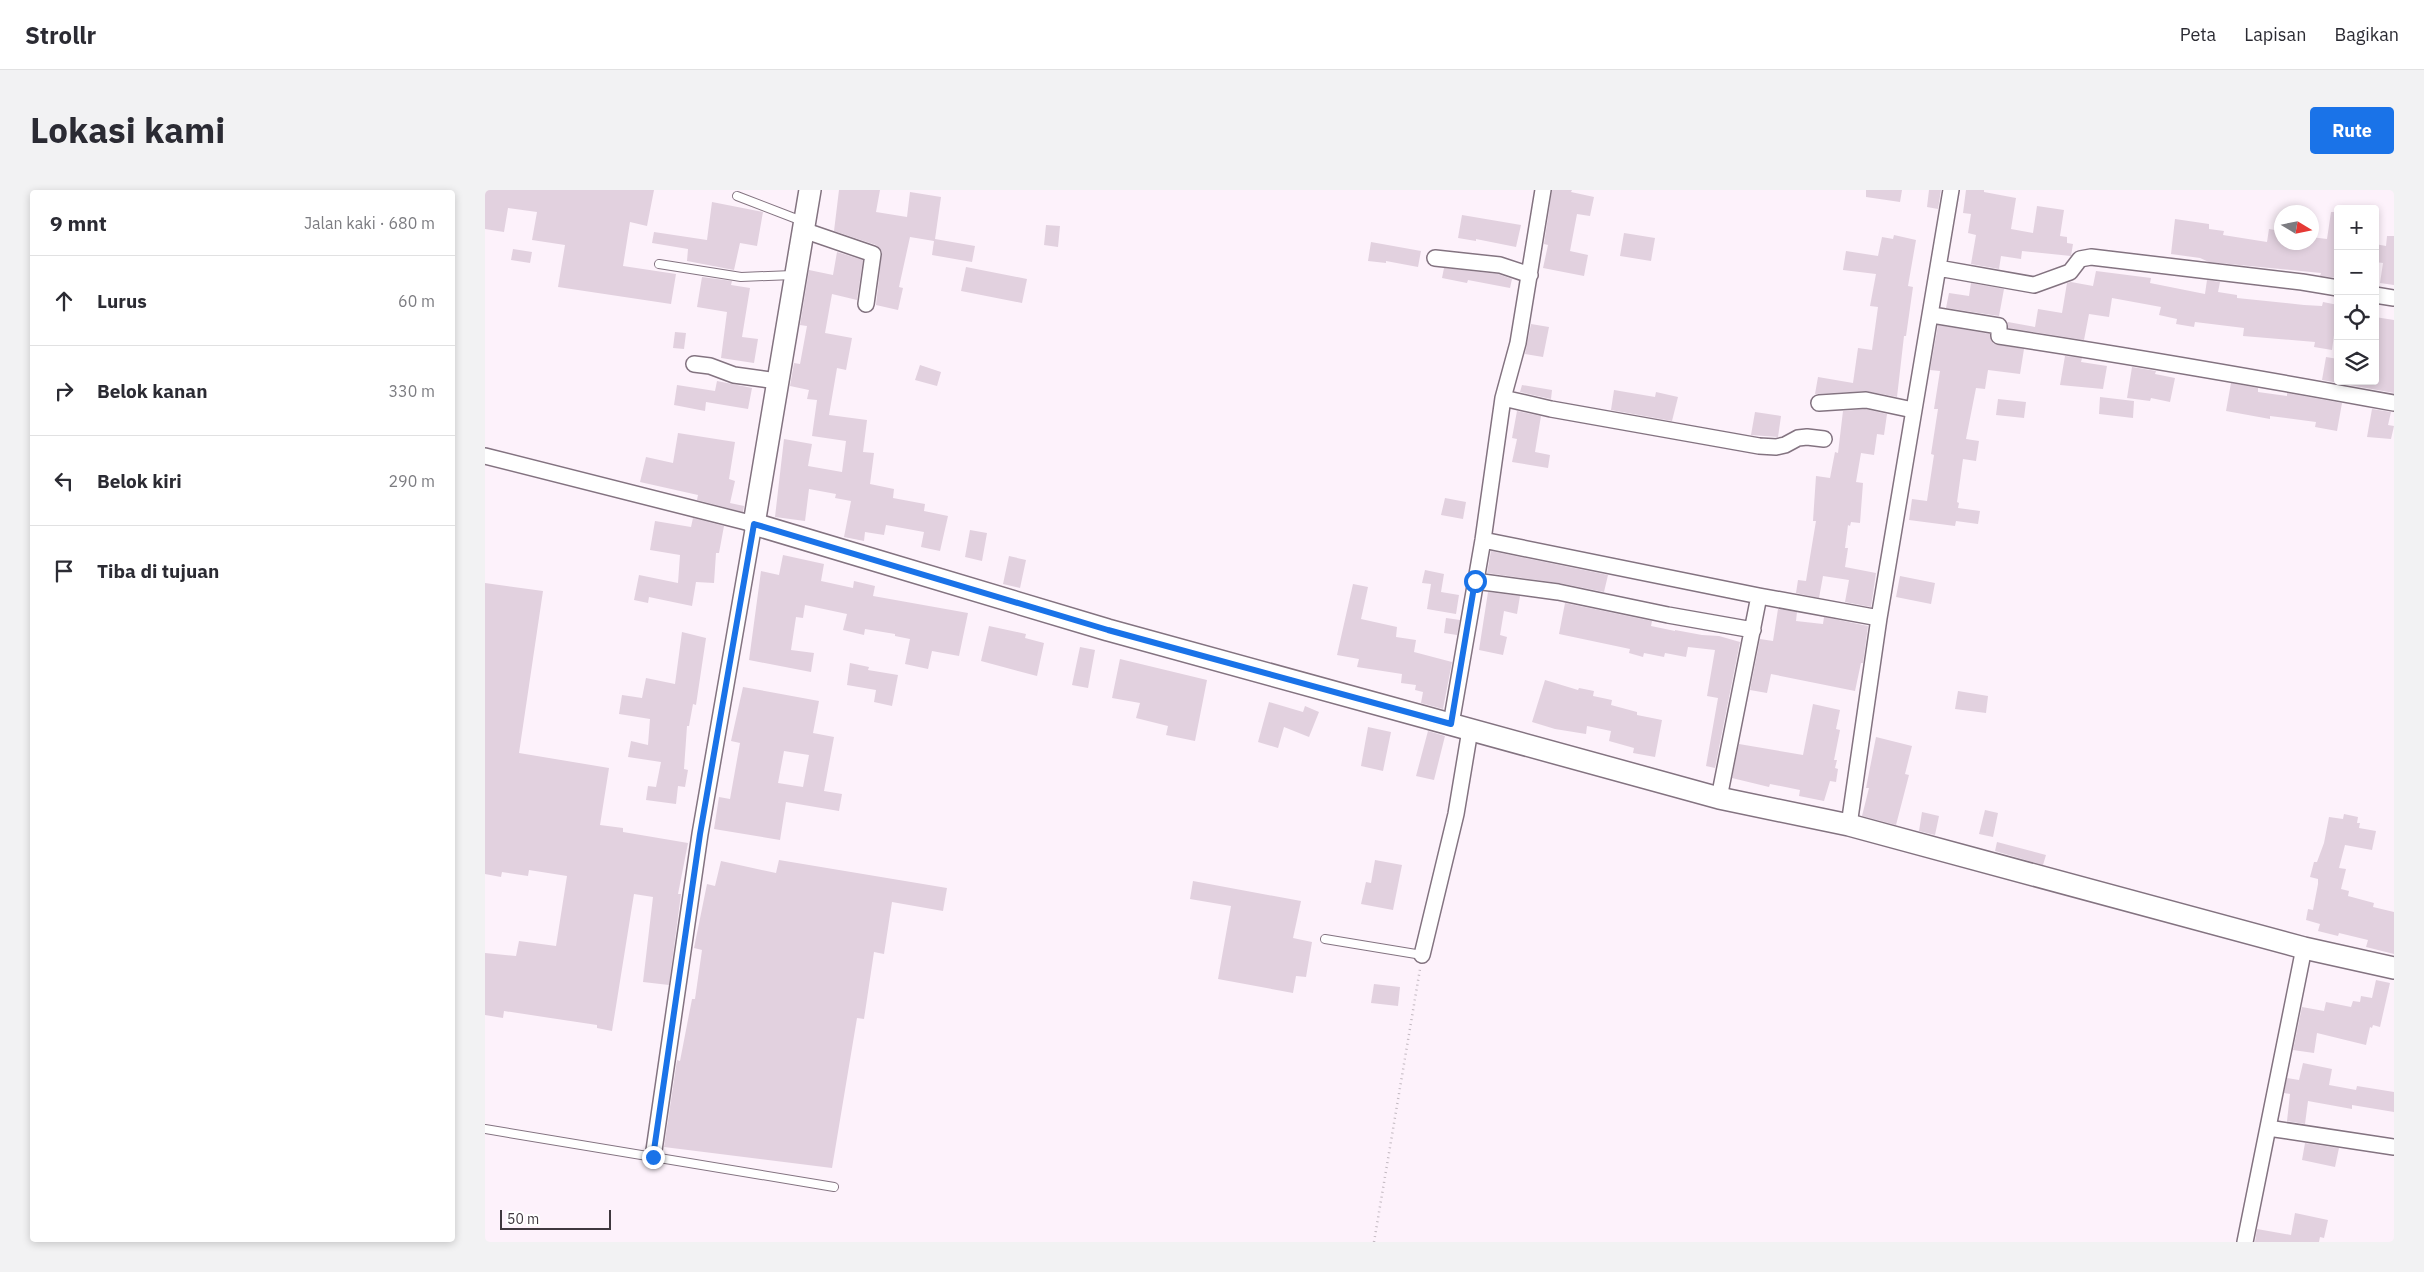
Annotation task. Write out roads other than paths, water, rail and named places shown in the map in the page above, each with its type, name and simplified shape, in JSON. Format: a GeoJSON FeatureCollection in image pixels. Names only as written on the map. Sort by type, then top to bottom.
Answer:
{"type":"FeatureCollection","features":[{"type":"Feature","properties":{"kind":"street"},"geometry":{"type":"LineString","coordinates":[[653,1157],[700,834],[754,524],[809,190]]}},
{"type":"Feature","properties":{"kind":"street"},"geometry":{"type":"LineString","coordinates":[[1422,955],[1456,814],[1460,727],[1475,581],[1483,540],[1503,398],[1518,343],[1543,190]]}},
{"type":"Feature","properties":{"kind":"street"},"geometry":{"type":"LineString","coordinates":[[1849,825],[1879,618],[1913,410],[1932,315],[1951,190]]}},
{"type":"Feature","properties":{"kind":"street"},"geometry":{"type":"LineString","coordinates":[[803,226],[873,254],[866,304]]}},
{"type":"Feature","properties":{"kind":"street"},"geometry":{"type":"LineString","coordinates":[[1938,268],[2034,284],[2070,272],[2081,258],[2091,257],[2334,287]]}},
{"type":"Feature","properties":{"kind":"street"},"geometry":{"type":"LineString","coordinates":[[1435,258],[1500,265],[1530,275]]}},
{"type":"Feature","properties":{"kind":"street"},"geometry":{"type":"LineString","coordinates":[[2379,296],[2394,298]]}},
{"type":"Feature","properties":{"kind":"street"},"geometry":{"type":"LineString","coordinates":[[1932,315],[1999,326],[1999,336],[2158,363],[2255,376],[2394,403]]}},
{"type":"Feature","properties":{"kind":"street"},"geometry":{"type":"LineString","coordinates":[[694,364],[710,366],[734,375],[777,381]]}},
{"type":"Feature","properties":{"kind":"street"},"geometry":{"type":"LineString","coordinates":[[1503,398],[1551,410],[1759,446],[1785,446],[1797,438],[1824,439]]}},
{"type":"Feature","properties":{"kind":"street"},"geometry":{"type":"LineString","coordinates":[[1819,403],[1866,400],[1913,410]]}},
{"type":"Feature","properties":{"kind":"street"},"geometry":{"type":"LineString","coordinates":[[485,456],[754,524],[1108,630],[1719,798],[1849,825],[2304,948],[2394,968]]}},
{"type":"Feature","properties":{"kind":"street"},"geometry":{"type":"LineString","coordinates":[[1483,540],[1759,596],[1879,618]]}},
{"type":"Feature","properties":{"kind":"street"},"geometry":{"type":"LineString","coordinates":[[1475,581],[1558,592],[1753,630]]}},
{"type":"Feature","properties":{"kind":"street"},"geometry":{"type":"LineString","coordinates":[[1719,798],[1759,596]]}},
{"type":"Feature","properties":{"kind":"street"},"geometry":{"type":"LineString","coordinates":[[2245,1242],[2304,948]]}},
{"type":"Feature","properties":{"kind":"street"},"geometry":{"type":"LineString","coordinates":[[2268,1128],[2394,1146]]}},
{"type":"Feature","properties":{"kind":"lane"},"geometry":{"type":"LineString","coordinates":[[737,196],[803,226]]}},
{"type":"Feature","properties":{"kind":"lane"},"geometry":{"type":"LineString","coordinates":[[659,264],[741,278],[795,275]]}},
{"type":"Feature","properties":{"kind":"lane"},"geometry":{"type":"LineString","coordinates":[[1325,939],[1422,955]]}},
{"type":"Feature","properties":{"kind":"lane"},"geometry":{"type":"LineString","coordinates":[[485,1129],[834,1187]]}}]}
